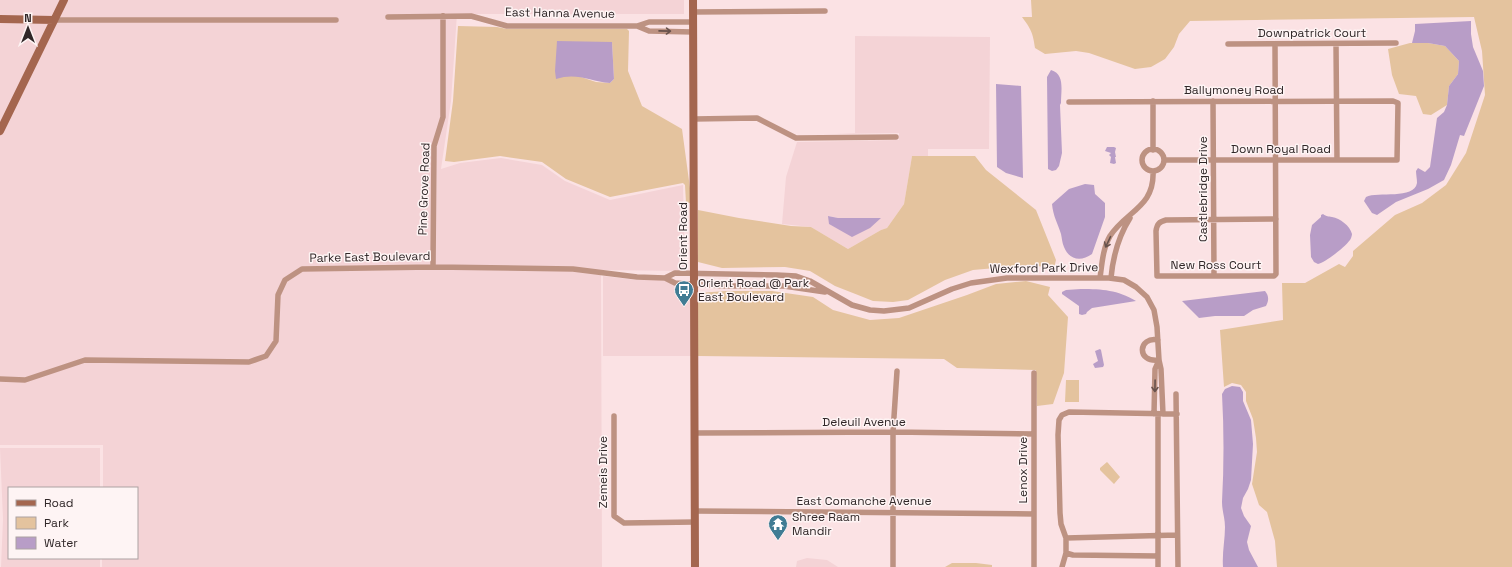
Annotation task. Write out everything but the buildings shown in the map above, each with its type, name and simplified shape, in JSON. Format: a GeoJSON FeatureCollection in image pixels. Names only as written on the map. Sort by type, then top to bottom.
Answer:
{"type":"FeatureCollection","features":[{"type":"Feature","properties":{"kind":"street"},"geometry":{"type":"LineString","coordinates":[[0,131],[64,0]]}},
{"type":"Feature","properties":{"kind":"street","name":"Orient Road"},"geometry":{"type":"LineString","coordinates":[[693,0],[695,567]]}},
{"type":"Feature","properties":{"kind":"street"},"geometry":{"type":"LineString","coordinates":[[693,12],[825,11]]}},
{"type":"Feature","properties":{"kind":"street","name":"Pine Grove Road"},"geometry":{"type":"LineString","coordinates":[[433,267],[434,146],[443,117],[443,16]]}},
{"type":"Feature","properties":{"kind":"street","name":"East Hanna Avenue"},"geometry":{"type":"LineString","coordinates":[[388,17],[471,16],[507,26],[637,26],[649,22],[693,22]]}},
{"type":"Feature","properties":{"kind":"street"},"geometry":{"type":"LineString","coordinates":[[0,19],[336,20]]}},
{"type":"Feature","properties":{"kind":"street","name":"East Hanna Avenue"},"geometry":{"type":"LineString","coordinates":[[637,26],[649,31],[694,32]]}},
{"type":"Feature","properties":{"kind":"street","name":"Downpatrick Court"},"geometry":{"type":"LineString","coordinates":[[1228,44],[1396,43]]}},
{"type":"Feature","properties":{"kind":"street"},"geometry":{"type":"LineString","coordinates":[[1214,220],[1276,219],[1275,44]]}},
{"type":"Feature","properties":{"kind":"street"},"geometry":{"type":"LineString","coordinates":[[1336,44],[1337,160]]}},
{"type":"Feature","properties":{"kind":"street"},"geometry":{"type":"LineString","coordinates":[[1153,150],[1154,101]]}},
{"type":"Feature","properties":{"kind":"street","name":"Castlebridge Drive"},"geometry":{"type":"LineString","coordinates":[[1213,101],[1214,276]]}},
{"type":"Feature","properties":{"kind":"street","name":"Ballymoney Road"},"geometry":{"type":"LineString","coordinates":[[1069,102],[1393,101],[1398,103],[1397,160]]}},
{"type":"Feature","properties":{"kind":"street"},"geometry":{"type":"LineString","coordinates":[[694,119],[757,118],[796,138],[896,137]]}},
{"type":"Feature","properties":{"kind":"street"},"geometry":{"type":"LineString","coordinates":[[1153,150],[1161,153],[1164,160],[1161,168],[1153,171],[1146,168],[1142,160],[1146,153],[1153,150]]}},
{"type":"Feature","properties":{"kind":"street","name":"Down Royal Road"},"geometry":{"type":"LineString","coordinates":[[1164,160],[1397,160]]}},
{"type":"Feature","properties":{"kind":"street"},"geometry":{"type":"LineString","coordinates":[[1100,278],[1106,244],[1115,228],[1132,214],[1149,195],[1154,180],[1153,171]]}},
{"type":"Feature","properties":{"kind":"street"},"geometry":{"type":"LineString","coordinates":[[1111,278],[1116,244],[1132,214]]}},
{"type":"Feature","properties":{"kind":"street","name":"New Ross Court"},"geometry":{"type":"LineString","coordinates":[[1214,220],[1160,221],[1157,225],[1156,231],[1157,276],[1274,276],[1276,274],[1276,219]]}},
{"type":"Feature","properties":{"kind":"street","name":"Parke East Boulevard"},"geometry":{"type":"LineString","coordinates":[[0,379],[25,380],[85,360],[249,362],[266,356],[276,341],[278,295],[284,280],[302,269],[433,267],[574,269],[637,277],[665,278],[675,283],[695,284]]}},
{"type":"Feature","properties":{"kind":"street","name":"Parke East Boulevard"},"geometry":{"type":"LineString","coordinates":[[665,278],[675,273],[695,273]]}},
{"type":"Feature","properties":{"kind":"street","name":"Wexford Park Drive"},"geometry":{"type":"LineString","coordinates":[[695,273],[796,276],[810,281],[828,293],[852,305],[870,310],[891,311],[909,308],[952,289],[990,279],[1111,278],[1124,280],[1136,287],[1147,297],[1154,310],[1157,327],[1159,360],[1156,369],[1158,414],[1158,567]]}},
{"type":"Feature","properties":{"kind":"street","name":"Wexford Park Drive"},"geometry":{"type":"LineString","coordinates":[[695,284],[784,286],[828,293]]}},
{"type":"Feature","properties":{"kind":"street"},"geometry":{"type":"LineString","coordinates":[[1158,340],[1152,339],[1147,341],[1143,345],[1142,351],[1148,360],[1159,360]]}},
{"type":"Feature","properties":{"kind":"street"},"geometry":{"type":"LineString","coordinates":[[893,567],[893,432],[897,371]]}},
{"type":"Feature","properties":{"kind":"street","name":"Lenox Drive"},"geometry":{"type":"LineString","coordinates":[[1034,373],[1034,567]]}},
{"type":"Feature","properties":{"kind":"street"},"geometry":{"type":"LineString","coordinates":[[1176,394],[1178,567]]}},
{"type":"Feature","properties":{"kind":"street"},"geometry":{"type":"LineString","coordinates":[[1062,567],[1066,553],[1066,538],[1061,524],[1060,513],[1058,435],[1059,420],[1062,414],[1069,412],[1177,414]]}},
{"type":"Feature","properties":{"kind":"street","name":"Zemeis Drive"},"geometry":{"type":"LineString","coordinates":[[614,416],[614,516],[624,523],[695,522]]}},
{"type":"Feature","properties":{"kind":"street","name":"Deleuil Avenue"},"geometry":{"type":"LineString","coordinates":[[694,433],[893,432],[1034,434]]}},
{"type":"Feature","properties":{"kind":"street","name":"East Comanche Avenue"},"geometry":{"type":"LineString","coordinates":[[694,511],[1034,514]]}},
{"type":"Feature","properties":{"kind":"street"},"geometry":{"type":"LineString","coordinates":[[1066,538],[1177,536]]}},
{"type":"Feature","properties":{"kind":"street"},"geometry":{"type":"LineString","coordinates":[[1066,553],[1073,555],[1158,556]]}},
{"type":"Feature","properties":{"kind":"shaded area"},"geometry":{"type":"Polygon","coordinates":[[[0,0],[684,0],[684,14],[457,14],[451,101],[441,169],[460,163],[501,158],[542,165],[565,181],[610,200],[683,185],[685,271],[601,270],[602,567],[102,567],[102,559],[138,559],[138,487],[103,487],[103,445],[0,445],[0,0]]]}},
{"type":"Feature","properties":{"kind":"shaded area"},"geometry":{"type":"Polygon","coordinates":[[[855,36],[990,37],[989,149],[928,149],[928,156],[912,156],[904,204],[887,228],[848,249],[811,227],[782,224],[786,177],[797,142],[899,140],[899,133],[836,134],[855,133],[855,36]],[[829,216],[829,224],[837,228],[881,218],[838,218],[829,216]]]}},
{"type":"Feature","properties":{"kind":"shaded area"},"geometry":{"type":"Polygon","coordinates":[[[603,276],[637,280],[664,280],[675,286],[692,288],[692,356],[603,356],[603,276]]]}},
{"type":"Feature","properties":{"kind":"shaded area"},"geometry":{"type":"Polygon","coordinates":[[[0,448],[100,448],[100,487],[8,487],[8,559],[100,559],[100,567],[1,567],[3,519],[0,448]]]}},
{"type":"Feature","properties":{"kind":"shaded area"},"geometry":{"type":"Polygon","coordinates":[[[807,558],[827,560],[838,567],[796,567],[797,561],[807,558]]]}},
{"type":"Feature","properties":{"kind":"green space"},"geometry":{"type":"Polygon","coordinates":[[[1031,0],[1512,0],[1512,567],[1277,567],[1275,541],[1267,512],[1259,505],[1252,484],[1257,452],[1253,419],[1246,401],[1246,392],[1241,385],[1232,383],[1224,387],[1220,330],[1283,320],[1282,283],[1305,283],[1339,264],[1345,267],[1353,256],[1353,251],[1395,215],[1422,203],[1446,185],[1466,153],[1485,95],[1482,51],[1474,17],[1190,21],[1179,34],[1174,47],[1165,59],[1151,67],[1135,69],[1089,53],[1076,51],[1045,54],[1035,48],[1031,31],[1022,17],[1032,17],[1031,0]]]}},
{"type":"Feature","properties":{"kind":"green space"},"geometry":{"type":"Polygon","coordinates":[[[458,26],[497,27],[507,29],[627,29],[629,31],[628,71],[642,106],[682,129],[692,203],[686,203],[685,185],[683,183],[610,197],[566,179],[542,162],[500,156],[454,162],[445,161],[453,101],[458,26]],[[612,42],[556,78],[566,75],[578,76],[596,82],[610,83],[614,79],[612,42]]]}},
{"type":"Feature","properties":{"kind":"green space"},"geometry":{"type":"Polygon","coordinates":[[[1410,43],[1428,43],[1445,46],[1459,61],[1458,74],[1449,86],[1447,105],[1431,115],[1423,114],[1416,96],[1399,94],[1392,75],[1388,49],[1410,43]]]}},
{"type":"Feature","properties":{"kind":"green space"},"geometry":{"type":"Polygon","coordinates":[[[912,156],[975,156],[986,170],[1036,210],[1056,260],[1054,268],[1029,265],[973,270],[945,280],[908,300],[893,302],[873,301],[835,286],[810,271],[785,267],[722,268],[698,262],[698,210],[791,226],[811,227],[848,249],[887,228],[904,204],[912,156]]]}},
{"type":"Feature","properties":{"kind":"green space"},"geometry":{"type":"Polygon","coordinates":[[[1026,281],[1050,287],[1048,295],[1068,317],[1064,373],[1053,404],[1037,406],[1036,370],[957,368],[944,359],[698,356],[698,293],[726,291],[772,291],[813,297],[833,310],[870,320],[899,318],[996,284],[1026,281]]]}},
{"type":"Feature","properties":{"kind":"green space"},"geometry":{"type":"Polygon","coordinates":[[[1066,380],[1079,380],[1079,402],[1065,402],[1066,380]]]}},
{"type":"Feature","properties":{"kind":"green space"},"geometry":{"type":"Polygon","coordinates":[[[1107,462],[1120,477],[1114,484],[1100,470],[1100,468],[1107,462]]]}},
{"type":"Feature","properties":{"kind":"green space"},"geometry":{"type":"Polygon","coordinates":[[[952,563],[976,563],[992,565],[992,567],[945,567],[952,563]]]}},
{"type":"Feature","properties":{"kind":"water"},"geometry":{"type":"Polygon","coordinates":[[[1471,21],[1473,47],[1483,71],[1484,86],[1464,136],[1460,135],[1451,165],[1444,180],[1428,189],[1396,202],[1377,215],[1372,213],[1364,201],[1366,197],[1372,195],[1409,192],[1417,183],[1416,171],[1418,168],[1425,172],[1430,167],[1437,118],[1444,112],[1447,105],[1449,86],[1458,74],[1459,61],[1445,46],[1428,43],[1412,43],[1415,24],[1471,21]]]}},
{"type":"Feature","properties":{"kind":"water"},"geometry":{"type":"Polygon","coordinates":[[[557,41],[612,42],[614,79],[610,83],[570,76],[556,79],[555,71],[557,41]]]}},
{"type":"Feature","properties":{"kind":"water"},"geometry":{"type":"Polygon","coordinates":[[[1051,70],[1058,75],[1062,88],[1060,105],[1062,153],[1059,166],[1056,170],[1052,171],[1048,169],[1047,77],[1051,70]]]}},
{"type":"Feature","properties":{"kind":"water"},"geometry":{"type":"Polygon","coordinates":[[[996,84],[1021,86],[1023,178],[1006,173],[997,167],[996,84]]]}},
{"type":"Feature","properties":{"kind":"water"},"geometry":{"type":"Polygon","coordinates":[[[1107,147],[1116,148],[1116,163],[1114,164],[1110,163],[1111,157],[1109,155],[1111,153],[1105,151],[1107,147]]]}},
{"type":"Feature","properties":{"kind":"water"},"geometry":{"type":"Polygon","coordinates":[[[1085,184],[1094,185],[1095,194],[1105,203],[1105,217],[1092,254],[1088,257],[1080,259],[1072,257],[1066,251],[1053,212],[1052,204],[1069,189],[1085,184]]]}},
{"type":"Feature","properties":{"kind":"water"},"geometry":{"type":"Polygon","coordinates":[[[1323,214],[1335,218],[1347,225],[1352,235],[1348,243],[1340,250],[1318,264],[1314,262],[1311,257],[1310,235],[1312,225],[1323,214]]]}},
{"type":"Feature","properties":{"kind":"water"},"geometry":{"type":"Polygon","coordinates":[[[828,216],[838,218],[881,218],[870,228],[852,237],[829,224],[828,216]]]}},
{"type":"Feature","properties":{"kind":"water"},"geometry":{"type":"Polygon","coordinates":[[[1081,289],[1110,291],[1122,294],[1136,301],[1092,308],[1086,314],[1082,315],[1079,314],[1079,306],[1062,294],[1062,292],[1066,290],[1081,289]]]}},
{"type":"Feature","properties":{"kind":"water"},"geometry":{"type":"Polygon","coordinates":[[[1265,291],[1268,298],[1266,306],[1253,310],[1244,316],[1215,316],[1199,318],[1182,301],[1265,291]]]}},
{"type":"Feature","properties":{"kind":"water"},"geometry":{"type":"Polygon","coordinates":[[[1100,349],[1104,365],[1103,367],[1095,368],[1093,364],[1098,361],[1095,351],[1100,349]]]}},
{"type":"Feature","properties":{"kind":"water"},"geometry":{"type":"Polygon","coordinates":[[[1232,386],[1240,387],[1243,392],[1243,401],[1251,420],[1253,444],[1251,480],[1243,498],[1241,508],[1244,516],[1251,526],[1247,542],[1249,550],[1258,567],[1223,567],[1225,521],[1222,508],[1224,448],[1222,394],[1225,389],[1232,386]]]}},
{"type":"Feature","properties":{"kind":"place","name":"Orient Road @ Park East Boulevard"},"geometry":{"type":"Point","coordinates":[684,307]}},
{"type":"Feature","properties":{"kind":"place","name":"Shree Raam Mandir"},"geometry":{"type":"Point","coordinates":[778,541]}}]}
